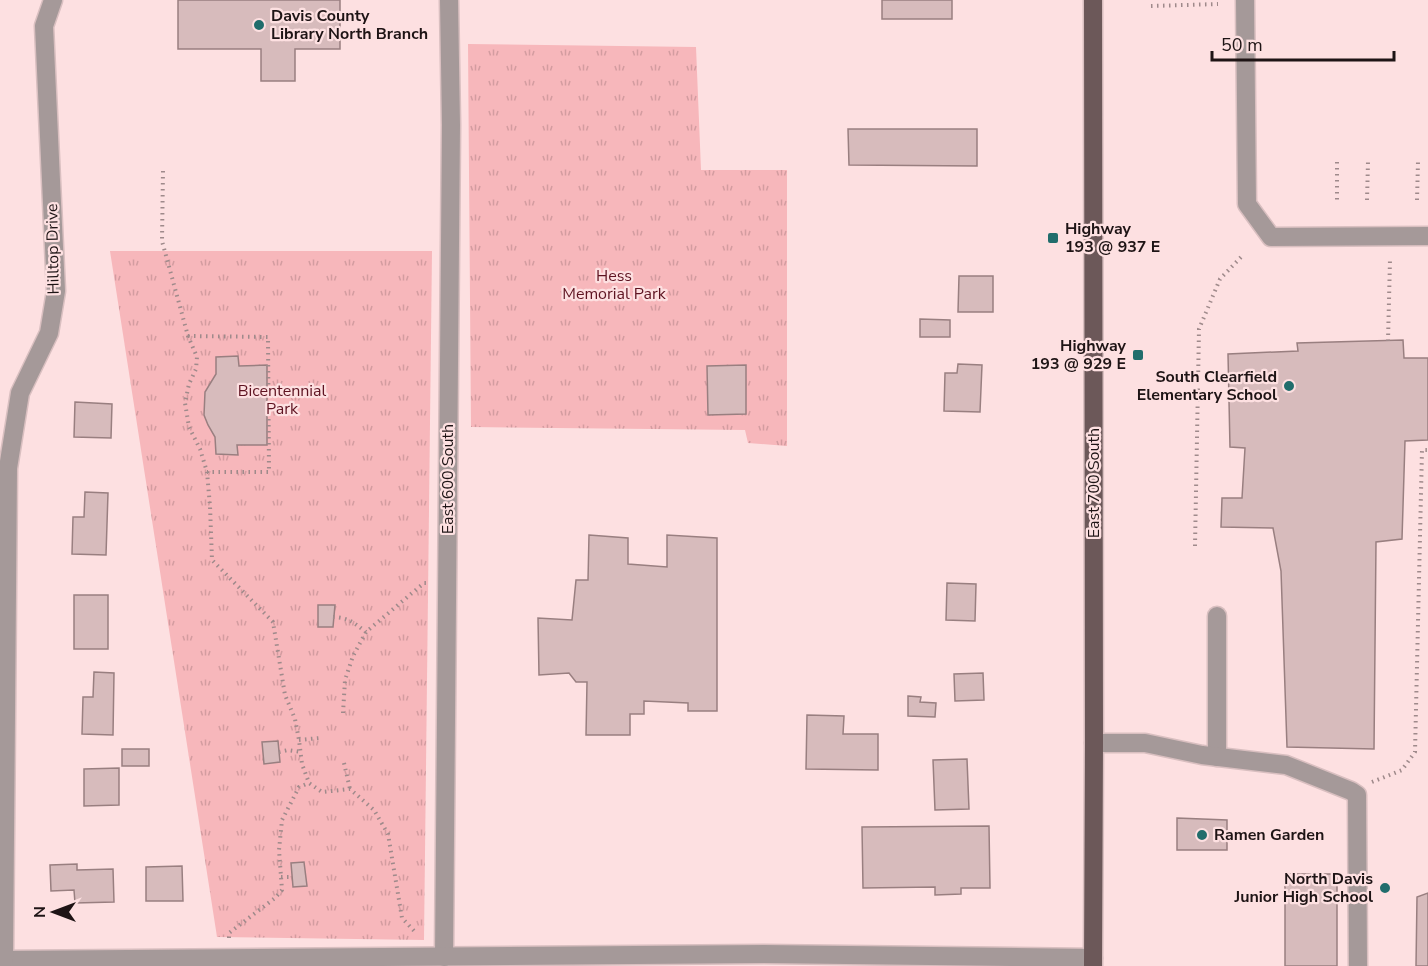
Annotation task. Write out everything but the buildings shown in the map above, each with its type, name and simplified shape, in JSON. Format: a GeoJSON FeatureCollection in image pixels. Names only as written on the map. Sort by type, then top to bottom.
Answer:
{"type":"FeatureCollection","features":[{"type":"Feature","properties":{"kind":"main road","name":"East 700 South"},"geometry":{"type":"LineString","coordinates":[[1093,962],[1094,0]]}},
{"type":"Feature","properties":{"kind":"street","name":"Hilltop Drive"},"geometry":{"type":"LineString","coordinates":[[2,960],[8,468],[20,393],[49,333],[56,291],[44,26],[53,0]]}},
{"type":"Feature","properties":{"kind":"street","name":"East 600 South"},"geometry":{"type":"LineString","coordinates":[[444,957],[451,137],[449,0]]}},
{"type":"Feature","properties":{"kind":"street"},"geometry":{"type":"LineString","coordinates":[[1245,0],[1247,204],[1270,237],[1428,236]]}},
{"type":"Feature","properties":{"kind":"street"},"geometry":{"type":"LineString","coordinates":[[1217,616],[1217,757]]}},
{"type":"Feature","properties":{"kind":"street"},"geometry":{"type":"LineString","coordinates":[[1095,743],[1145,743],[1202,755],[1286,765],[1357,795],[1358,966]]}},
{"type":"Feature","properties":{"kind":"street"},"geometry":{"type":"LineString","coordinates":[[2,960],[764,954],[1093,962]]}},
{"type":"Feature","properties":{"kind":"path"},"geometry":{"type":"LineString","coordinates":[[1151,6],[1218,4]]}},
{"type":"Feature","properties":{"kind":"path"},"geometry":{"type":"LineString","coordinates":[[1337,162],[1337,201]]}},
{"type":"Feature","properties":{"kind":"path"},"geometry":{"type":"LineString","coordinates":[[1367,200],[1368,162]]}},
{"type":"Feature","properties":{"kind":"path"},"geometry":{"type":"LineString","coordinates":[[1417,200],[1418,162]]}},
{"type":"Feature","properties":{"kind":"path"},"geometry":{"type":"LineString","coordinates":[[163,171],[162,241],[196,357],[196,369],[189,384],[185,403],[189,427],[200,449],[207,472],[212,560],[273,622],[285,695],[295,719],[303,770],[309,783],[322,792],[350,789]]}},
{"type":"Feature","properties":{"kind":"path"},"geometry":{"type":"LineString","coordinates":[[1195,546],[1199,329],[1220,279],[1243,255]]}},
{"type":"Feature","properties":{"kind":"path"},"geometry":{"type":"LineString","coordinates":[[1388,341],[1390,260]]}},
{"type":"Feature","properties":{"kind":"path"},"geometry":{"type":"LineString","coordinates":[[188,336],[268,337],[269,472],[207,472]]}},
{"type":"Feature","properties":{"kind":"path"},"geometry":{"type":"LineString","coordinates":[[1366,784],[1402,770],[1415,752],[1422,450],[1428,450]]}},
{"type":"Feature","properties":{"kind":"path"},"geometry":{"type":"LineString","coordinates":[[343,713],[345,680],[353,656],[366,632],[424,583],[447,583]]}},
{"type":"Feature","properties":{"kind":"path"},"geometry":{"type":"LineString","coordinates":[[333,617],[346,618],[366,632]]}},
{"type":"Feature","properties":{"kind":"path"},"geometry":{"type":"LineString","coordinates":[[299,740],[320,738]]}},
{"type":"Feature","properties":{"kind":"path"},"geometry":{"type":"LineString","coordinates":[[279,752],[288,750],[301,752]]}},
{"type":"Feature","properties":{"kind":"path"},"geometry":{"type":"LineString","coordinates":[[344,763],[350,789],[374,810],[388,834],[402,918],[416,933]]}},
{"type":"Feature","properties":{"kind":"path"},"geometry":{"type":"LineString","coordinates":[[229,933],[275,898],[282,890],[279,850],[282,820],[298,787],[309,783]]}},
{"type":"Feature","properties":{"kind":"path"},"geometry":{"type":"LineString","coordinates":[[281,877],[292,876]]}},
{"type":"Feature","properties":{"kind":"green space","name":"Hess Memorial Park"},"geometry":{"type":"Polygon","coordinates":[[[468,44],[696,47],[701,170],[787,170],[787,446],[748,443],[745,430],[471,427],[468,44]]]}},
{"type":"Feature","properties":{"kind":"green space","name":"Bicentennial Park"},"geometry":{"type":"Polygon","coordinates":[[[110,251],[432,251],[424,940],[217,937],[110,251]]]}},
{"type":"Feature","properties":{"kind":"place","name":"Davis County Library North Branch"},"geometry":{"type":"Point","coordinates":[259,25]}},
{"type":"Feature","properties":{"kind":"place","name":"Highway 193 @ 937 E"},"geometry":{"type":"Point","coordinates":[1053,238]}},
{"type":"Feature","properties":{"kind":"place","name":"Highway 193 @ 929 E"},"geometry":{"type":"Point","coordinates":[1138,355]}},
{"type":"Feature","properties":{"kind":"place","name":"South Clearfield Elementary School"},"geometry":{"type":"Point","coordinates":[1289,386]}},
{"type":"Feature","properties":{"kind":"place","name":"Ramen Garden"},"geometry":{"type":"Point","coordinates":[1202,835]}},
{"type":"Feature","properties":{"kind":"place","name":"North Davis Junior High School"},"geometry":{"type":"Point","coordinates":[1385,888]}}]}
